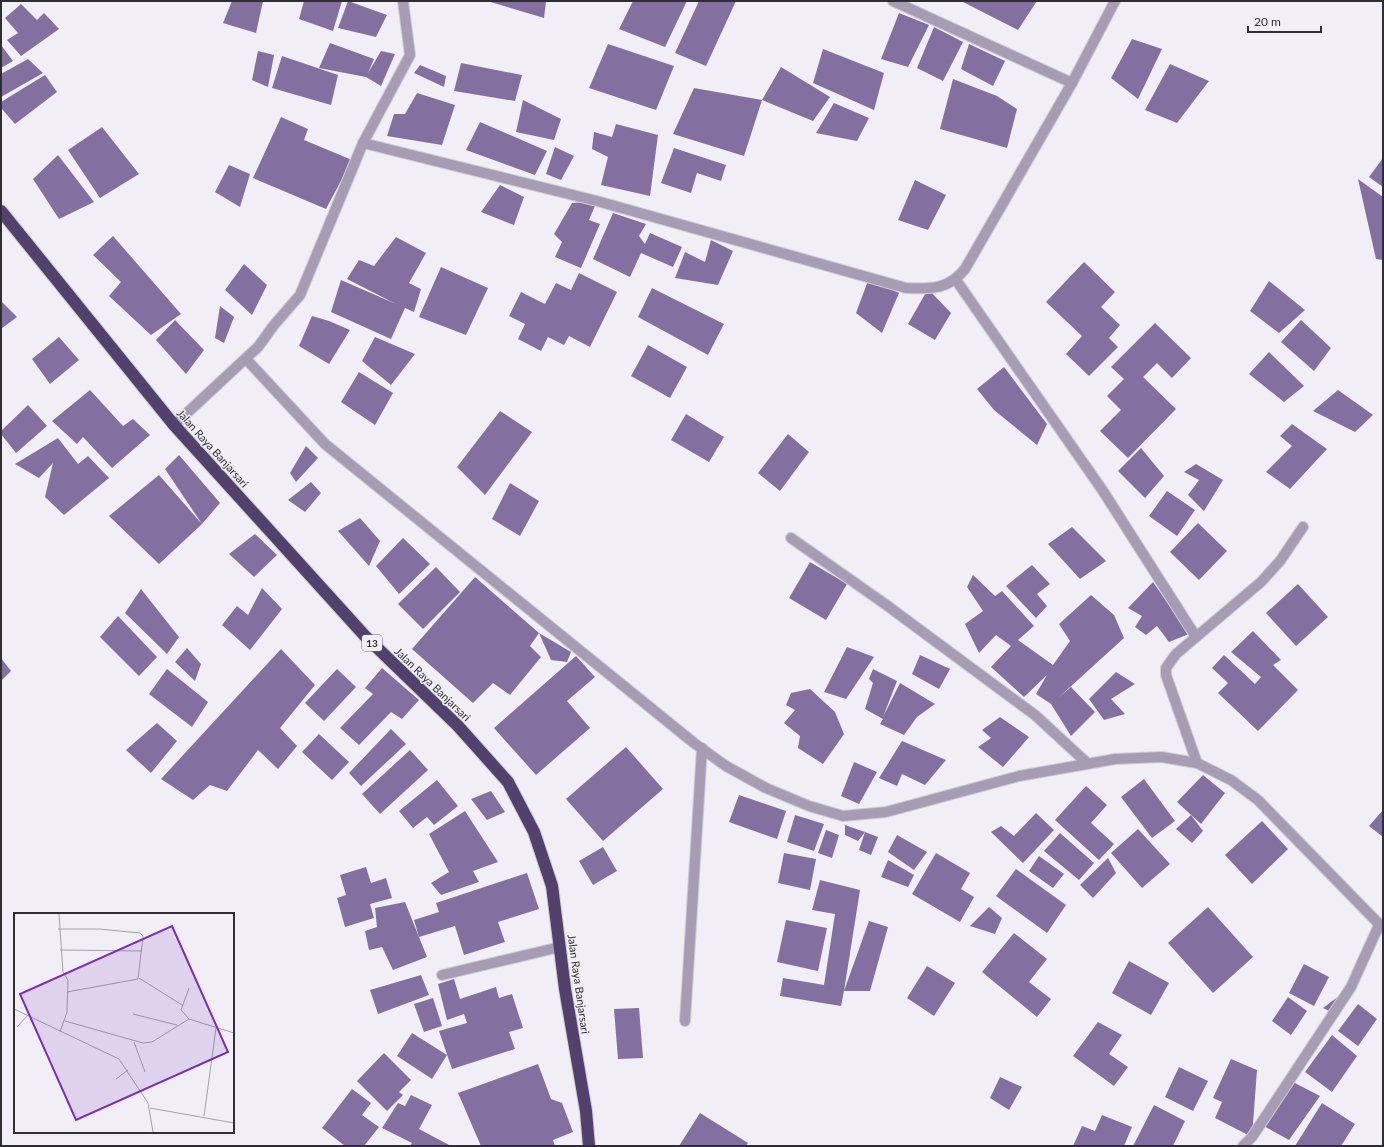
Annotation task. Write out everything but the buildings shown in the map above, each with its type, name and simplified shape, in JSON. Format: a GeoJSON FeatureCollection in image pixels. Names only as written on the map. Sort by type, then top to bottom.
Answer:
{"type":"FeatureCollection","features":[{"type":"Feature","properties":{"kind":"highway","name":"Jalan Raya Banjarsari"},"geometry":{"type":"LineString","coordinates":[[1,211],[174,425],[365,636],[458,726],[508,782],[534,832],[552,886],[565,988],[586,1111],[590,1146]]}},
{"type":"Feature","properties":{"kind":"street"},"geometry":{"type":"LineString","coordinates":[[174,425],[258,347],[274,325],[300,295],[363,143],[410,55],[403,1]]}},
{"type":"Feature","properties":{"kind":"street"},"geometry":{"type":"LineString","coordinates":[[893,1],[1072,83]]}},
{"type":"Feature","properties":{"kind":"street"},"geometry":{"type":"LineString","coordinates":[[363,143],[597,201],[906,288],[928,289],[945,286],[956,280],[965,269],[1072,83],[1115,1]]}},
{"type":"Feature","properties":{"kind":"street"},"geometry":{"type":"LineString","coordinates":[[956,280],[1103,491],[1196,637]]}},
{"type":"Feature","properties":{"kind":"street"},"geometry":{"type":"LineString","coordinates":[[246,359],[325,444],[422,524],[702,748],[726,766],[766,788],[809,806],[843,816],[886,812],[1020,776],[1088,763],[1115,759],[1161,758],[1197,762],[1231,780],[1258,800],[1381,926],[1351,987],[1252,1137],[1243,1146]]}},
{"type":"Feature","properties":{"kind":"street"},"geometry":{"type":"LineString","coordinates":[[1197,762],[1166,675],[1166,668],[1170,660],[1271,572],[1303,527]]}},
{"type":"Feature","properties":{"kind":"street"},"geometry":{"type":"LineString","coordinates":[[791,538],[885,604],[1035,715],[1088,763]]}},
{"type":"Feature","properties":{"kind":"street"},"geometry":{"type":"LineString","coordinates":[[685,1021],[702,748]]}},
{"type":"Feature","properties":{"kind":"street"},"geometry":{"type":"LineString","coordinates":[[442,975],[560,947]]}}]}
